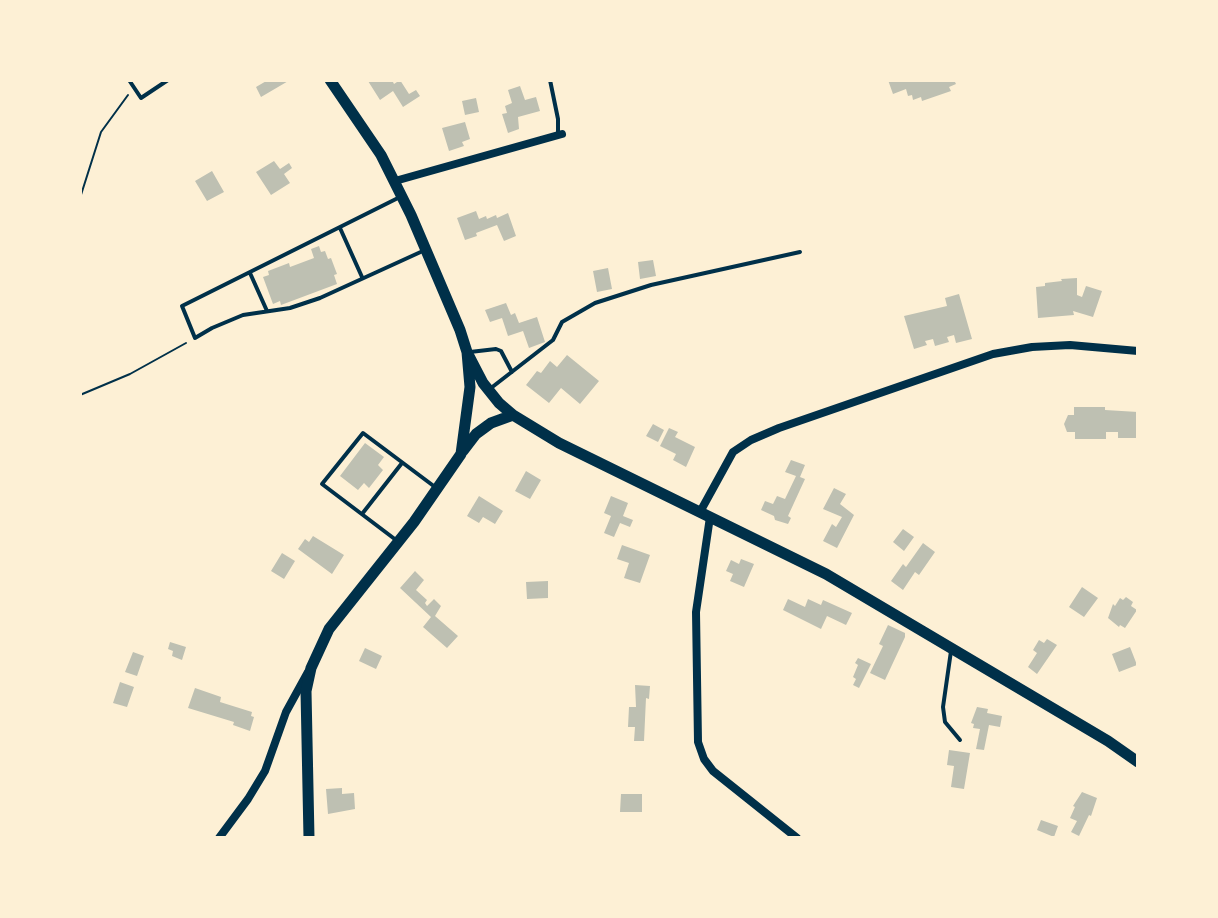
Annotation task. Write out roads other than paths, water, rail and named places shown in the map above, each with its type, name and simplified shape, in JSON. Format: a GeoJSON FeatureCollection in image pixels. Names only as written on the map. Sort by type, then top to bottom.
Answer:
{"type":"FeatureCollection","features":[{"type":"Feature","properties":{"kind":"main road"},"geometry":{"type":"LineString","coordinates":[[330,80],[358,118],[395,181],[467,352],[489,390],[513,415],[564,445],[826,574],[1138,762]]}},
{"type":"Feature","properties":{"kind":"main road"},"geometry":{"type":"LineString","coordinates":[[461,454],[470,387],[467,352]]}},
{"type":"Feature","properties":{"kind":"main road"},"geometry":{"type":"LineString","coordinates":[[309,838],[306,691],[311,668],[329,629],[438,489],[476,434],[491,423],[513,415]]}},
{"type":"Feature","properties":{"kind":"street"},"geometry":{"type":"LineString","coordinates":[[395,181],[560,135]]}},
{"type":"Feature","properties":{"kind":"street"},"geometry":{"type":"LineString","coordinates":[[797,838],[713,771],[704,759],[698,742],[696,612],[705,514],[733,452],[779,428],[1003,351],[1070,345],[1138,351]]}},
{"type":"Feature","properties":{"kind":"street"},"geometry":{"type":"LineString","coordinates":[[219,838],[265,771],[286,712],[311,668]]}},
{"type":"Feature","properties":{"kind":"lane"},"geometry":{"type":"LineString","coordinates":[[129,80],[141,98],[168,80]]}},
{"type":"Feature","properties":{"kind":"lane"},"geometry":{"type":"LineString","coordinates":[[550,80],[560,135]]}},
{"type":"Feature","properties":{"kind":"lane"},"geometry":{"type":"LineString","coordinates":[[402,196],[182,306],[195,338],[243,315],[290,308],[320,298],[426,249]]}},
{"type":"Feature","properties":{"kind":"lane"},"geometry":{"type":"LineString","coordinates":[[340,228],[362,278]]}},
{"type":"Feature","properties":{"kind":"lane"},"geometry":{"type":"LineString","coordinates":[[489,390],[553,340],[562,322],[595,303],[651,285],[800,252]]}},
{"type":"Feature","properties":{"kind":"lane"},"geometry":{"type":"LineString","coordinates":[[250,273],[267,312]]}},
{"type":"Feature","properties":{"kind":"lane"},"geometry":{"type":"LineString","coordinates":[[467,352],[501,351],[512,372]]}},
{"type":"Feature","properties":{"kind":"lane"},"geometry":{"type":"LineString","coordinates":[[397,542],[322,484],[363,433],[438,489]]}},
{"type":"Feature","properties":{"kind":"lane"},"geometry":{"type":"LineString","coordinates":[[362,514],[403,463]]}},
{"type":"Feature","properties":{"kind":"lane"},"geometry":{"type":"LineString","coordinates":[[951,648],[943,707],[945,722],[960,740]]}}]}
